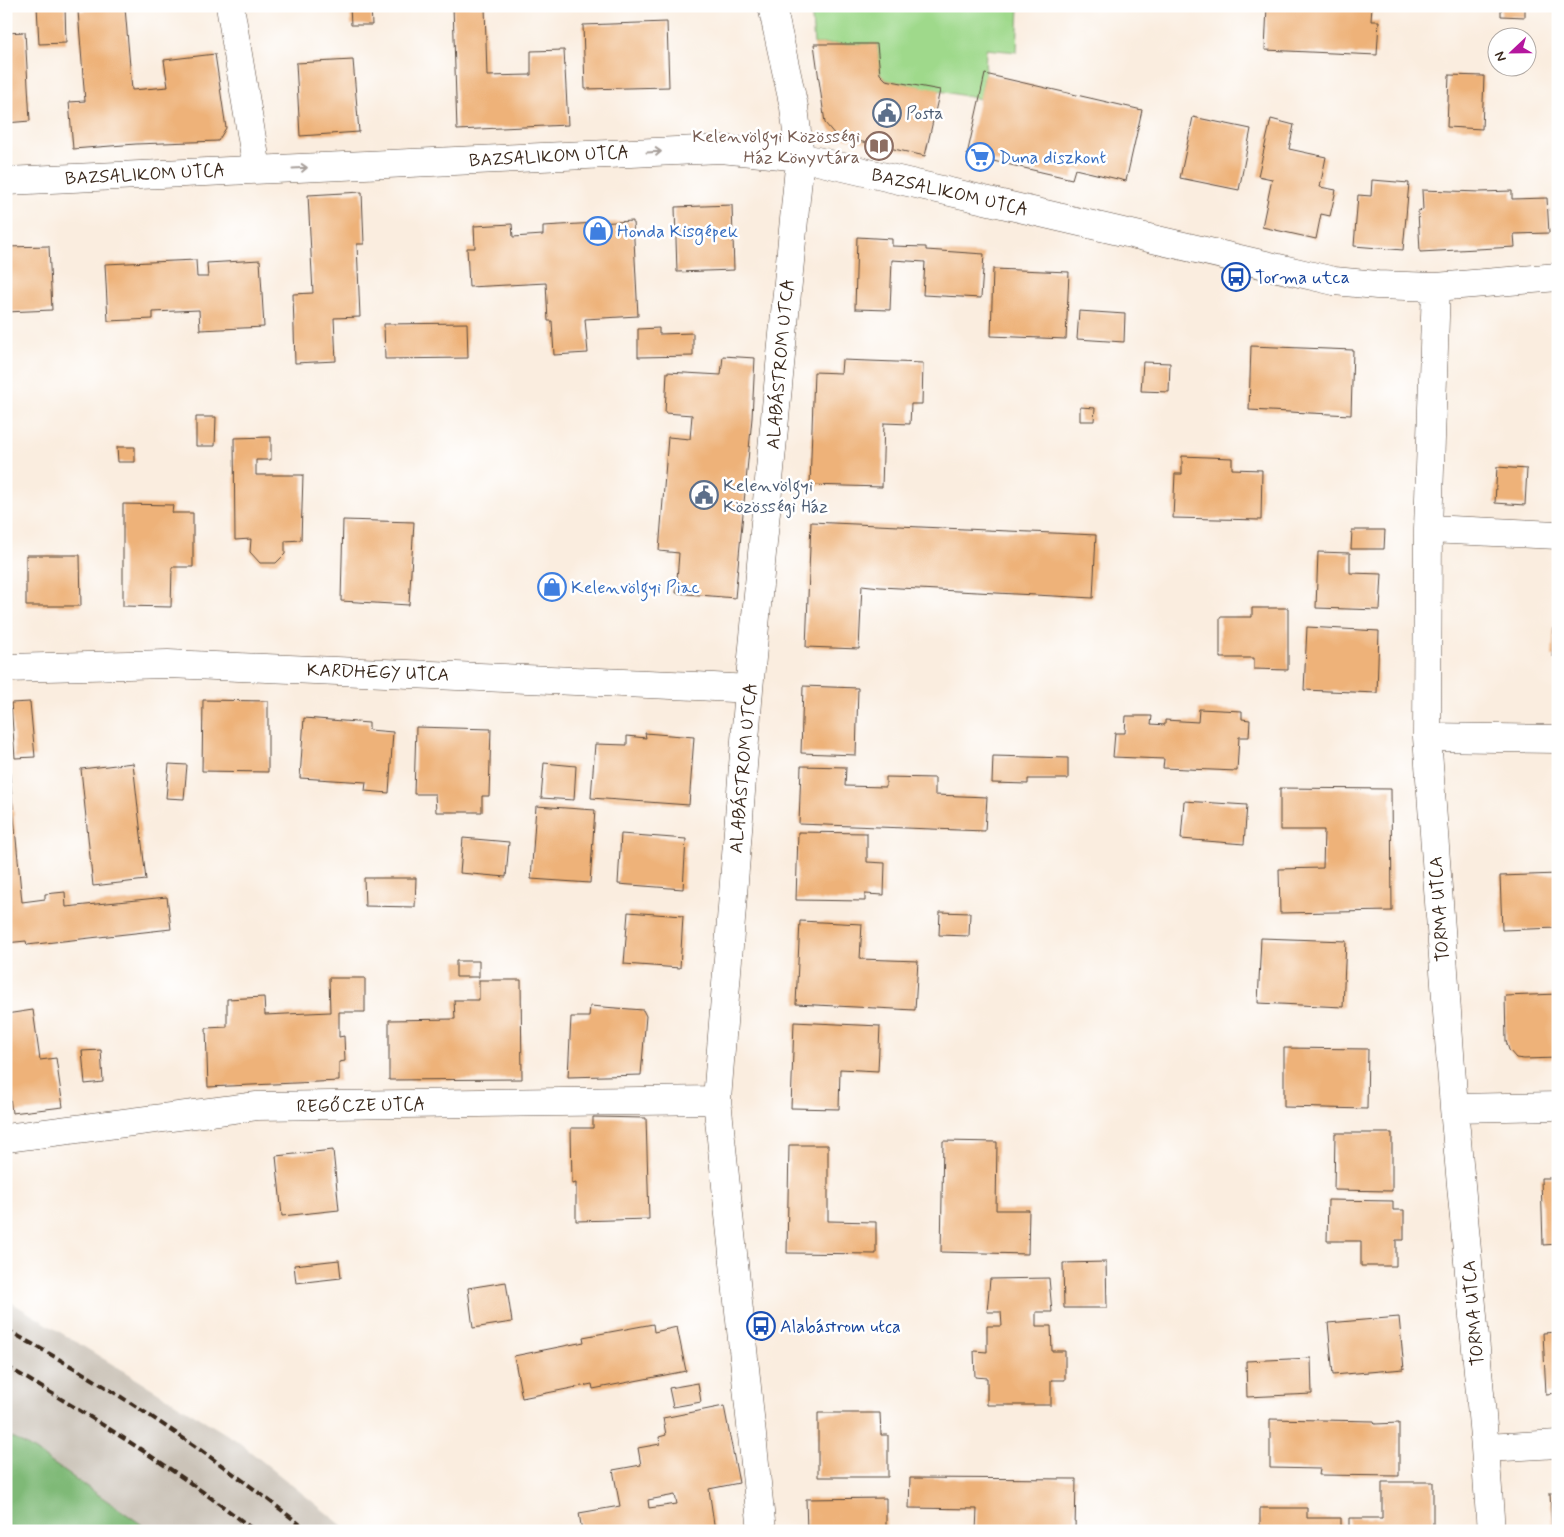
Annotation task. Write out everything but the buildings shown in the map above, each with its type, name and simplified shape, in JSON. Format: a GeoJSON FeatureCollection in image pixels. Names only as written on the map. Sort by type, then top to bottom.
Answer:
{"type":"FeatureCollection","features":[{"type":"Feature","properties":{"kind":"street"},"geometry":{"type":"LineString","coordinates":[[230,6],[257,169]]}},
{"type":"Feature","properties":{"kind":"street","name":"ALABÁSTROM UTCA"},"geometry":{"type":"LineString","coordinates":[[762,1531],[717,1100],[750,689],[800,157],[794,107],[772,6]]}},
{"type":"Feature","properties":{"kind":"street","name":"BAZSALIKOM UTCA"},"geometry":{"type":"LineString","coordinates":[[6,181],[721,149],[800,157],[1334,281],[1377,285],[1436,286],[1558,277]]}},
{"type":"Feature","properties":{"kind":"street","name":"TORMA UTCA"},"geometry":{"type":"LineString","coordinates":[[1436,286],[1428,528],[1427,737],[1454,1108],[1491,1531]]}},
{"type":"Feature","properties":{"kind":"street"},"geometry":{"type":"LineString","coordinates":[[1428,528],[1558,535]]}},
{"type":"Feature","properties":{"kind":"street","name":"KARDHEGY UTCA"},"geometry":{"type":"LineString","coordinates":[[6,668],[168,664],[750,689]]}},
{"type":"Feature","properties":{"kind":"street"},"geometry":{"type":"LineString","coordinates":[[1427,737],[1558,739]]}},
{"type":"Feature","properties":{"kind":"street","name":"REGŐCZE UTCA"},"geometry":{"type":"LineString","coordinates":[[6,1138],[257,1106],[717,1100]]}},
{"type":"Feature","properties":{"kind":"street"},"geometry":{"type":"LineString","coordinates":[[1454,1108],[1558,1106]]}},
{"type":"Feature","properties":{"kind":"street"},"geometry":{"type":"LineString","coordinates":[[1485,1448],[1558,1444]]}},
{"type":"Feature","properties":{"kind":"shaded area"},"geometry":{"type":"Polygon","coordinates":[[[6,1299],[236,1440],[349,1531],[151,1531],[32,1449],[6,1434],[6,1299]]]}},
{"type":"Feature","properties":{"kind":"green space"},"geometry":{"type":"Polygon","coordinates":[[[811,6],[1019,6],[1017,52],[986,49],[985,74],[980,99],[886,80],[880,74],[877,44],[814,44],[811,6]]]}},
{"type":"Feature","properties":{"kind":"green space"},"geometry":{"type":"Polygon","coordinates":[[[6,1434],[32,1449],[151,1531],[6,1531],[6,1434]]]}},
{"type":"Feature","properties":{"kind":"railway"},"geometry":{"type":"LineString","coordinates":[[6,1329],[88,1376],[153,1418],[231,1472],[308,1531]]}},
{"type":"Feature","properties":{"kind":"railway"},"geometry":{"type":"LineString","coordinates":[[6,1366],[133,1444],[195,1486],[255,1531]]}},
{"type":"Feature","properties":{"kind":"place","name":"Posta"},"geometry":{"type":"Point","coordinates":[887,113]}},
{"type":"Feature","properties":{"kind":"place","name":"Kelenvölgyi Közösségi Ház Könyvtára"},"geometry":{"type":"Point","coordinates":[879,146]}},
{"type":"Feature","properties":{"kind":"place","name":"Duna diszkont"},"geometry":{"type":"Point","coordinates":[980,157]}},
{"type":"Feature","properties":{"kind":"place","name":"Honda Kisgépek"},"geometry":{"type":"Point","coordinates":[598,231]}},
{"type":"Feature","properties":{"kind":"place","name":"Torma utca"},"geometry":{"type":"Point","coordinates":[1236,277]}},
{"type":"Feature","properties":{"kind":"place","name":"Kelenvölgyi Közösségi Ház"},"geometry":{"type":"Point","coordinates":[704,495]}},
{"type":"Feature","properties":{"kind":"place","name":"Kelenvölgyi Piac"},"geometry":{"type":"Point","coordinates":[552,587]}},
{"type":"Feature","properties":{"kind":"place","name":"Alabástrom utca"},"geometry":{"type":"Point","coordinates":[761,1326]}}]}
